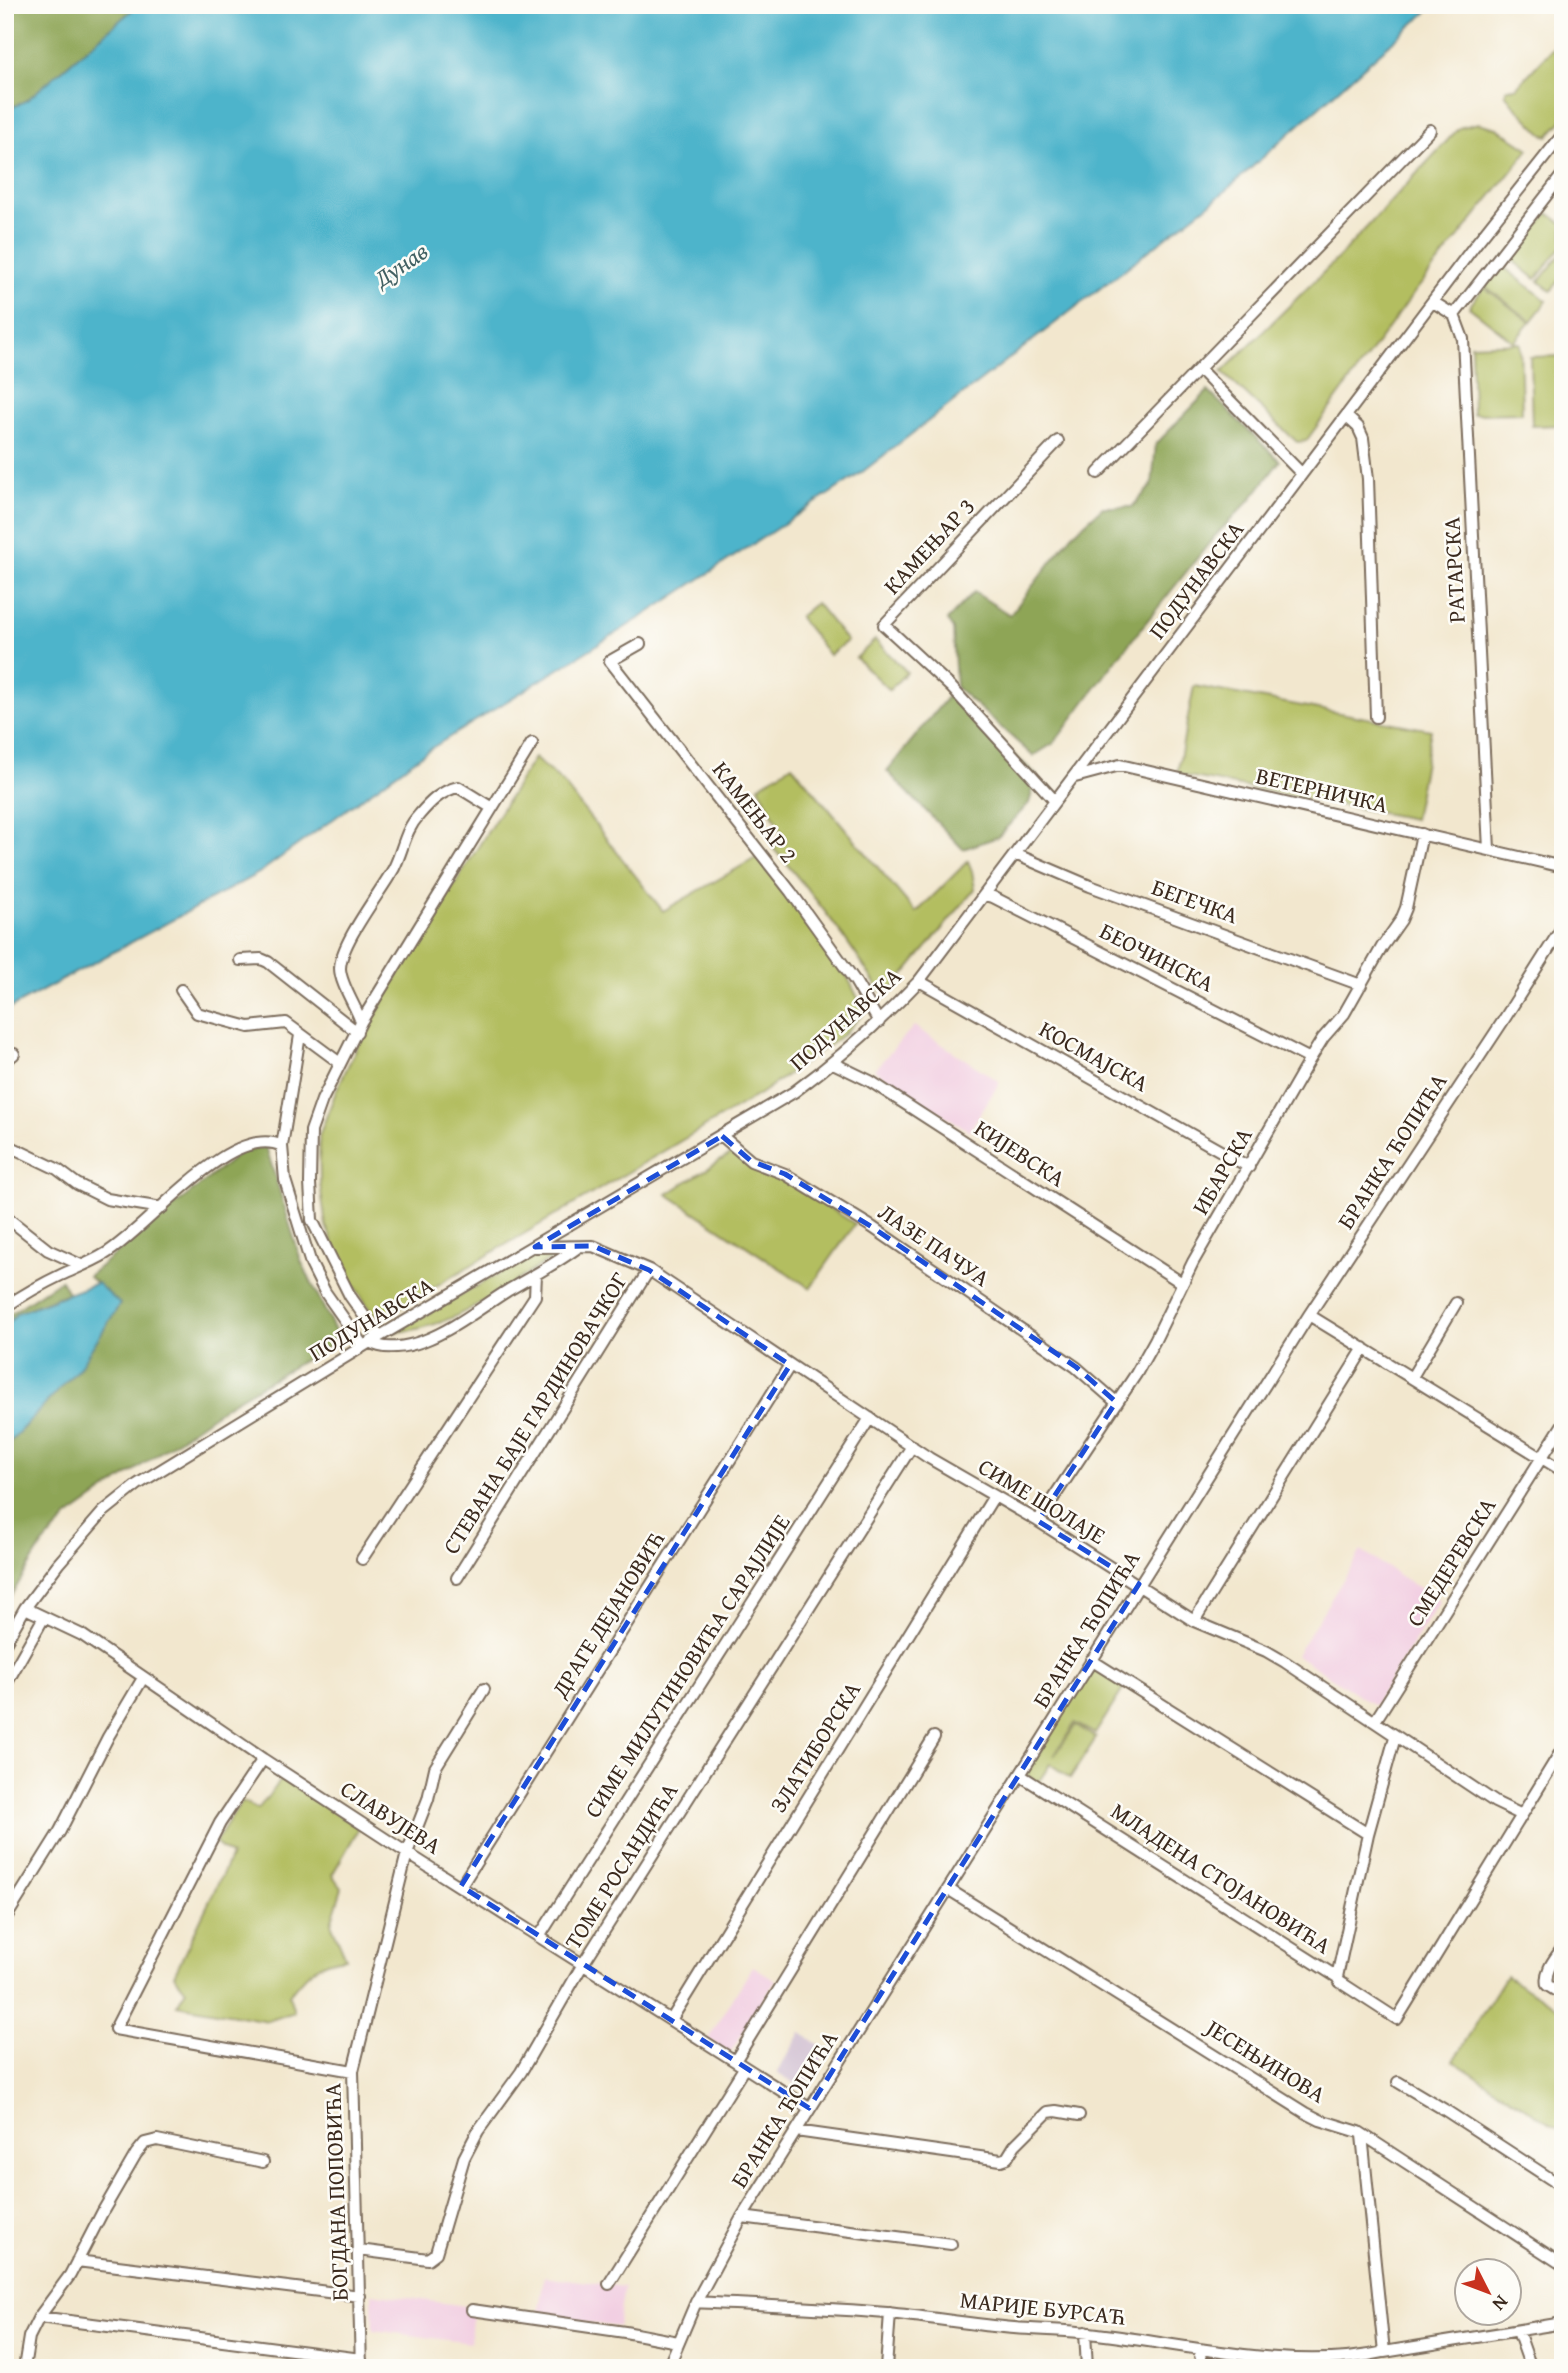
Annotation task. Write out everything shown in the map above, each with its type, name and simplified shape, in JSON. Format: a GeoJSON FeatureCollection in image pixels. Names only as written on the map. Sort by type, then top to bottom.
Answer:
{"type":"FeatureCollection","features":[{"type":"Feature","properties":{"kind":"street"},"geometry":{"type":"LineString","coordinates":[[1098,473],[1430,130]]}},
{"type":"Feature","properties":{"kind":"street","name":"ПОДУНАВСКА"},"geometry":{"type":"LineString","coordinates":[[5,1643],[25,1608],[58,1564],[103,1512],[138,1484],[371,1342],[794,1092],[833,1063],[879,1022],[919,981],[1563,134]]}},
{"type":"Feature","properties":{"kind":"street"},"geometry":{"type":"LineString","coordinates":[[1433,302],[1454,315],[1563,174]]}},
{"type":"Feature","properties":{"kind":"street","name":"РАТАРСКА"},"geometry":{"type":"LineString","coordinates":[[1454,315],[1462,339],[1489,849]]}},
{"type":"Feature","properties":{"kind":"street"},"geometry":{"type":"LineString","coordinates":[[1200,370],[1302,474]]}},
{"type":"Feature","properties":{"kind":"street"},"geometry":{"type":"LineString","coordinates":[[1347,417],[1358,427],[1363,438],[1368,479],[1376,717]]}},
{"type":"Feature","properties":{"kind":"street","name":"КАМЕЊАР 3"},"geometry":{"type":"LineString","coordinates":[[1055,801],[951,687],[884,625],[1058,441]]}},
{"type":"Feature","properties":{"kind":"street","name":"КАМЕЊАР 2"},"geometry":{"type":"LineString","coordinates":[[640,644],[610,661],[791,892],[855,981],[879,1022]]}},
{"type":"Feature","properties":{"kind":"street"},"geometry":{"type":"LineString","coordinates":[[371,1342],[312,1220],[311,1131],[322,1100],[359,1027],[532,743]]}},
{"type":"Feature","properties":{"kind":"street","name":"ВЕТЕРНИЧКА"},"geometry":{"type":"LineString","coordinates":[[1072,778],[1120,765],[1563,867]]}},
{"type":"Feature","properties":{"kind":"street"},"geometry":{"type":"LineString","coordinates":[[359,1027],[353,1000],[341,978],[342,954],[395,865],[412,825],[437,796],[458,787],[492,808]]}},
{"type":"Feature","properties":{"kind":"street","name":"ИБАРСКА"},"geometry":{"type":"LineString","coordinates":[[1038,1521],[1136,1374],[1182,1283],[1310,1059],[1323,1038],[1344,1014],[1406,908],[1422,834]]}},
{"type":"Feature","properties":{"kind":"street","name":"БЕГЕЧКА"},"geometry":{"type":"LineString","coordinates":[[1015,854],[1090,886],[1361,985]]}},
{"type":"Feature","properties":{"kind":"street","name":"БЕОЧИНСКА"},"geometry":{"type":"LineString","coordinates":[[985,895],[1310,1059]]}},
{"type":"Feature","properties":{"kind":"street","name":"БРАНКА ЋОПИЋА"},"geometry":{"type":"LineString","coordinates":[[668,2368],[696,2302],[742,2217],[809,2108],[1309,1315],[1563,926]]}},
{"type":"Feature","properties":{"kind":"street"},"geometry":{"type":"LineString","coordinates":[[240,960],[268,961],[311,998],[359,1027]]}},
{"type":"Feature","properties":{"kind":"street","name":"КОСМАЈСКА"},"geometry":{"type":"LineString","coordinates":[[919,981],[1249,1167]]}},
{"type":"Feature","properties":{"kind":"street"},"geometry":{"type":"LineString","coordinates":[[181,989],[197,1013],[242,1026],[286,1023],[340,1063]]}},
{"type":"Feature","properties":{"kind":"street"},"geometry":{"type":"LineString","coordinates":[[300,1035],[282,1146],[285,1180],[311,1264],[325,1292],[378,1348],[422,1341],[536,1275],[578,1247]]}},
{"type":"Feature","properties":{"kind":"street","name":"КИЈЕВСКА"},"geometry":{"type":"LineString","coordinates":[[833,1063],[870,1081],[1182,1283]]}},
{"type":"Feature","properties":{"kind":"street","name":"ЛАЗЕ ПАЧУА"},"geometry":{"type":"LineString","coordinates":[[722,1136],[751,1161],[785,1174],[872,1227],[1076,1367],[1116,1402]]}},
{"type":"Feature","properties":{"kind":"street"},"geometry":{"type":"LineString","coordinates":[[5,1307],[27,1292],[105,1254],[128,1238],[181,1187],[207,1167],[255,1142],[273,1142],[282,1146]]}},
{"type":"Feature","properties":{"kind":"street"},"geometry":{"type":"LineString","coordinates":[[5,1144],[57,1168],[77,1184],[107,1199],[162,1208]]}},
{"type":"Feature","properties":{"kind":"street"},"geometry":{"type":"LineString","coordinates":[[5,1216],[48,1250],[81,1265]]}},
{"type":"Feature","properties":{"kind":"street","name":"СИМЕ ШОЛАЈЕ"},"geometry":{"type":"LineString","coordinates":[[535,1247],[593,1246],[649,1270],[912,1446],[1038,1521],[1194,1621],[1266,1651],[1495,1802],[1522,1815]]}},
{"type":"Feature","properties":{"kind":"street","name":"СТЕВАНА БАЈЕ ГАРДИНОВАЧКОГ"},"geometry":{"type":"LineString","coordinates":[[457,1578],[649,1270]]}},
{"type":"Feature","properties":{"kind":"street"},"geometry":{"type":"LineString","coordinates":[[362,1559],[535,1296],[536,1275]]}},
{"type":"Feature","properties":{"kind":"street"},"geometry":{"type":"LineString","coordinates":[[1412,1377],[1456,1303]]}},
{"type":"Feature","properties":{"kind":"street"},"geometry":{"type":"LineString","coordinates":[[1309,1315],[1563,1471]]}},
{"type":"Feature","properties":{"kind":"street"},"geometry":{"type":"LineString","coordinates":[[1194,1621],[1364,1348]]}},
{"type":"Feature","properties":{"kind":"street","name":"ДРАГЕ ДЕЈАНОВИЋ"},"geometry":{"type":"LineString","coordinates":[[461,1886],[790,1364]]}},
{"type":"Feature","properties":{"kind":"street","name":"СИМЕ МИЛУТИНОВИЋА САРАЈЛИЈЕ"},"geometry":{"type":"LineString","coordinates":[[539,1937],[870,1418]]}},
{"type":"Feature","properties":{"kind":"street","name":"СМЕДЕРЕВСКА"},"geometry":{"type":"LineString","coordinates":[[1375,1721],[1563,1424]]}},
{"type":"Feature","properties":{"kind":"street","name":"ТОМЕ РОСАНДИЋА"},"geometry":{"type":"LineString","coordinates":[[359,2250],[428,2259],[436,2253],[464,2158],[478,2131],[521,2072],[583,1964],[912,1446]]}},
{"type":"Feature","properties":{"kind":"street","name":"ЗЛАТИБОРСКА"},"geometry":{"type":"LineString","coordinates":[[671,2020],[994,1496]]}},
{"type":"Feature","properties":{"kind":"street","name":"СЛАВУЈЕВА"},"geometry":{"type":"LineString","coordinates":[[25,1608],[82,1635],[263,1759],[407,1853],[809,2108]]}},
{"type":"Feature","properties":{"kind":"street"},"geometry":{"type":"LineString","coordinates":[[5,1686],[44,1617]]}},
{"type":"Feature","properties":{"kind":"street"},"geometry":{"type":"LineString","coordinates":[[1091,1660],[1368,1834]]}},
{"type":"Feature","properties":{"kind":"street"},"geometry":{"type":"LineString","coordinates":[[5,1919],[60,1831],[108,1737],[143,1678]]}},
{"type":"Feature","properties":{"kind":"street","name":"БОГДАНА ПОПОВИЋА"},"geometry":{"type":"LineString","coordinates":[[361,2363],[353,2071],[407,1853],[428,1799],[435,1768],[484,1689]]}},
{"type":"Feature","properties":{"kind":"street"},"geometry":{"type":"LineString","coordinates":[[609,2284],[934,1737]]}},
{"type":"Feature","properties":{"kind":"street"},"geometry":{"type":"LineString","coordinates":[[1337,1977],[1368,1834],[1395,1737]]}},
{"type":"Feature","properties":{"kind":"street"},"geometry":{"type":"LineString","coordinates":[[1522,1815],[1563,1748]]}},
{"type":"Feature","properties":{"kind":"street"},"geometry":{"type":"LineString","coordinates":[[263,1759],[220,1823],[115,2029],[353,2071]]}},
{"type":"Feature","properties":{"kind":"street","name":"МЛАДЕНА СТОЈАНОВИЋА"},"geometry":{"type":"LineString","coordinates":[[1020,1775],[1337,1977],[1340,1982],[1397,2020],[1522,1815]]}},
{"type":"Feature","properties":{"kind":"street","name":"ЈЕСЕЊИНОВА"},"geometry":{"type":"LineString","coordinates":[[948,1889],[1306,2113],[1359,2132],[1563,2264]]}},
{"type":"Feature","properties":{"kind":"street"},"geometry":{"type":"LineString","coordinates":[[1563,1947],[1546,1973],[1547,1985],[1563,1995]]}},
{"type":"Feature","properties":{"kind":"street"},"geometry":{"type":"LineString","coordinates":[[1398,2082],[1563,2187]]}},
{"type":"Feature","properties":{"kind":"street"},"geometry":{"type":"LineString","coordinates":[[796,2131],[1001,2160],[1007,2158],[1015,2144],[1048,2112],[1056,2110],[1079,2115]]}},
{"type":"Feature","properties":{"kind":"street"},"geometry":{"type":"LineString","coordinates":[[1362,2135],[1384,2352]]}},
{"type":"Feature","properties":{"kind":"street"},"geometry":{"type":"LineString","coordinates":[[24,2368],[29,2337],[39,2317],[71,2275],[110,2199],[145,2143],[157,2140],[263,2162]]}},
{"type":"Feature","properties":{"kind":"street"},"geometry":{"type":"LineString","coordinates":[[742,2217],[950,2244]]}},
{"type":"Feature","properties":{"kind":"street"},"geometry":{"type":"LineString","coordinates":[[77,2261],[360,2296]]}},
{"type":"Feature","properties":{"kind":"street","name":"МАРИЈЕ БУРСАЋ"},"geometry":{"type":"LineString","coordinates":[[696,2302],[890,2313],[1013,2328],[1084,2332],[1270,2359],[1360,2363],[1384,2352],[1563,2323]]}},
{"type":"Feature","properties":{"kind":"street"},"geometry":{"type":"LineString","coordinates":[[472,2310],[678,2342]]}},
{"type":"Feature","properties":{"kind":"street"},"geometry":{"type":"LineString","coordinates":[[886,2368],[890,2313]]}},
{"type":"Feature","properties":{"kind":"street"},"geometry":{"type":"LineString","coordinates":[[39,2317],[361,2363]]}},
{"type":"Feature","properties":{"kind":"street"},"geometry":{"type":"LineString","coordinates":[[1518,2330],[1531,2368]]}},
{"type":"Feature","properties":{"kind":"street"},"geometry":{"type":"LineString","coordinates":[[1084,2332],[1087,2368]]}},
{"type":"Feature","properties":{"kind":"street"},"geometry":{"type":"LineString","coordinates":[[1199,2350],[1203,2368]]}},
{"type":"Feature","properties":{"kind":"highlighted area"},"geometry":{"type":"Polygon","coordinates":[[[722,1136],[751,1161],[785,1174],[872,1227],[1076,1367],[1116,1402],[1038,1521],[1139,1584],[809,2108],[461,1886],[790,1365],[649,1270],[593,1246],[535,1247],[722,1136]]]}},
{"type":"Feature","properties":{"kind":"shaded area"},"geometry":{"type":"Polygon","coordinates":[[[914,1026],[1000,1082],[969,1131],[874,1070],[914,1026]]]}},
{"type":"Feature","properties":{"kind":"shaded area"},"geometry":{"type":"Polygon","coordinates":[[[1361,1551],[1440,1601],[1374,1705],[1296,1655],[1361,1551]]]}},
{"type":"Feature","properties":{"kind":"shaded area"},"geometry":{"type":"Polygon","coordinates":[[[753,1966],[776,1980],[730,2053],[708,2039],[753,1966]]]}},
{"type":"Feature","properties":{"kind":"shaded area"},"geometry":{"type":"Polygon","coordinates":[[[801,2033],[828,2050],[803,2089],[777,2072],[801,2033]]]}},
{"type":"Feature","properties":{"kind":"shaded area"},"geometry":{"type":"Polygon","coordinates":[[[544,2276],[624,2287],[618,2327],[538,2316],[544,2276]]]}},
{"type":"Feature","properties":{"kind":"shaded area"},"geometry":{"type":"Polygon","coordinates":[[[372,2293],[473,2307],[470,2343],[373,2330],[372,2293]]]}},
{"type":"Feature","properties":{"kind":"green space"},"geometry":{"type":"Polygon","coordinates":[[[5,5],[138,5],[27,100],[5,111],[5,5]]]}},
{"type":"Feature","properties":{"kind":"green space"},"geometry":{"type":"Polygon","coordinates":[[[1563,37],[1563,120],[1548,136],[1542,134],[1505,93],[1508,88],[1516,88],[1563,37]]]}},
{"type":"Feature","properties":{"kind":"green space"},"geometry":{"type":"Polygon","coordinates":[[[1478,123],[1497,128],[1529,149],[1414,293],[1306,441],[1297,442],[1222,372],[1341,255],[1459,128],[1478,123]]]}},
{"type":"Feature","properties":{"kind":"green space"},"geometry":{"type":"Polygon","coordinates":[[[1548,213],[1563,224],[1563,245],[1536,279],[1512,260],[1548,213]]]}},
{"type":"Feature","properties":{"kind":"green space"},"geometry":{"type":"Polygon","coordinates":[[[1560,255],[1563,257],[1563,276],[1551,291],[1539,281],[1560,255]]]}},
{"type":"Feature","properties":{"kind":"green space"},"geometry":{"type":"Polygon","coordinates":[[[1501,265],[1547,301],[1531,321],[1485,286],[1501,265]]]}},
{"type":"Feature","properties":{"kind":"green space"},"geometry":{"type":"Polygon","coordinates":[[[1484,287],[1530,322],[1514,342],[1469,307],[1484,287]]]}},
{"type":"Feature","properties":{"kind":"green space"},"geometry":{"type":"Polygon","coordinates":[[[1520,343],[1522,413],[1473,414],[1471,345],[1520,343]]]}},
{"type":"Feature","properties":{"kind":"green space"},"geometry":{"type":"Polygon","coordinates":[[[1563,356],[1563,425],[1532,426],[1530,357],[1563,356]]]}},
{"type":"Feature","properties":{"kind":"green space"},"geometry":{"type":"Polygon","coordinates":[[[1208,391],[1280,461],[1250,500],[1215,536],[1054,743],[1033,756],[956,687],[953,629],[947,620],[974,592],[1010,615],[1072,535],[1103,507],[1132,507],[1152,485],[1156,444],[1208,391]]]}},
{"type":"Feature","properties":{"kind":"green space"},"geometry":{"type":"Polygon","coordinates":[[[816,603],[847,641],[829,655],[799,617],[816,603]]]}},
{"type":"Feature","properties":{"kind":"green space"},"geometry":{"type":"Polygon","coordinates":[[[875,640],[907,672],[889,690],[856,658],[875,640]]]}},
{"type":"Feature","properties":{"kind":"green space"},"geometry":{"type":"Polygon","coordinates":[[[1194,686],[1431,730],[1414,819],[1177,774],[1194,686]]]}},
{"type":"Feature","properties":{"kind":"green space"},"geometry":{"type":"Polygon","coordinates":[[[948,696],[1037,775],[1029,803],[998,837],[963,849],[887,771],[948,696]]]}},
{"type":"Feature","properties":{"kind":"green space"},"geometry":{"type":"Polygon","coordinates":[[[534,758],[562,782],[663,911],[761,855],[845,972],[865,1012],[843,1035],[760,1094],[382,1318],[370,1310],[343,1267],[326,1226],[320,1184],[319,1136],[358,1045],[401,970],[534,758]]]}},
{"type":"Feature","properties":{"kind":"green space"},"geometry":{"type":"Polygon","coordinates":[[[792,765],[916,913],[968,861],[975,889],[890,992],[879,990],[829,917],[773,848],[786,841],[759,786],[792,765]]]}},
{"type":"Feature","properties":{"kind":"green space"},"geometry":{"type":"Polygon","coordinates":[[[266,1147],[301,1261],[336,1333],[330,1345],[229,1404],[68,1517],[43,1544],[5,1605],[5,1447],[79,1368],[120,1304],[88,1276],[241,1152],[266,1147]]]}},
{"type":"Feature","properties":{"kind":"green space"},"geometry":{"type":"Polygon","coordinates":[[[734,1152],[750,1166],[783,1179],[855,1224],[810,1288],[667,1194],[734,1152]]]}},
{"type":"Feature","properties":{"kind":"green space"},"geometry":{"type":"Polygon","coordinates":[[[543,1249],[569,1249],[464,1312],[419,1329],[395,1332],[543,1249]]]}},
{"type":"Feature","properties":{"kind":"green space"},"geometry":{"type":"Polygon","coordinates":[[[61,1280],[68,1293],[17,1313],[5,1327],[5,1317],[61,1280]]]}},
{"type":"Feature","properties":{"kind":"green space"},"geometry":{"type":"Polygon","coordinates":[[[1092,1666],[1125,1686],[1095,1734],[1075,1723],[1054,1756],[1076,1725],[1096,1738],[1070,1778],[1050,1764],[1038,1783],[1026,1775],[1092,1666]]]}},
{"type":"Feature","properties":{"kind":"green space"},"geometry":{"type":"Polygon","coordinates":[[[282,1779],[359,1828],[332,1875],[342,1888],[331,1923],[346,1958],[327,1962],[313,1969],[289,1995],[294,2012],[268,2021],[177,2005],[186,1990],[174,1975],[231,1856],[215,1843],[242,1801],[258,1809],[282,1779]]]}},
{"type":"Feature","properties":{"kind":"green space"},"geometry":{"type":"Polygon","coordinates":[[[1506,1976],[1563,2011],[1563,2132],[1453,2061],[1506,1976]]]}},
{"type":"Feature","properties":{"kind":"water","name":"Дунав"},"geometry":{"type":"Polygon","coordinates":[[[138,5],[1435,5],[1222,194],[861,473],[645,615],[427,751],[259,873],[5,1011],[5,111],[27,100],[138,5]]]}},
{"type":"Feature","properties":{"kind":"water"},"geometry":{"type":"Polygon","coordinates":[[[97,1283],[120,1304],[79,1368],[5,1447],[5,1327],[17,1313],[97,1283]]]}}]}
